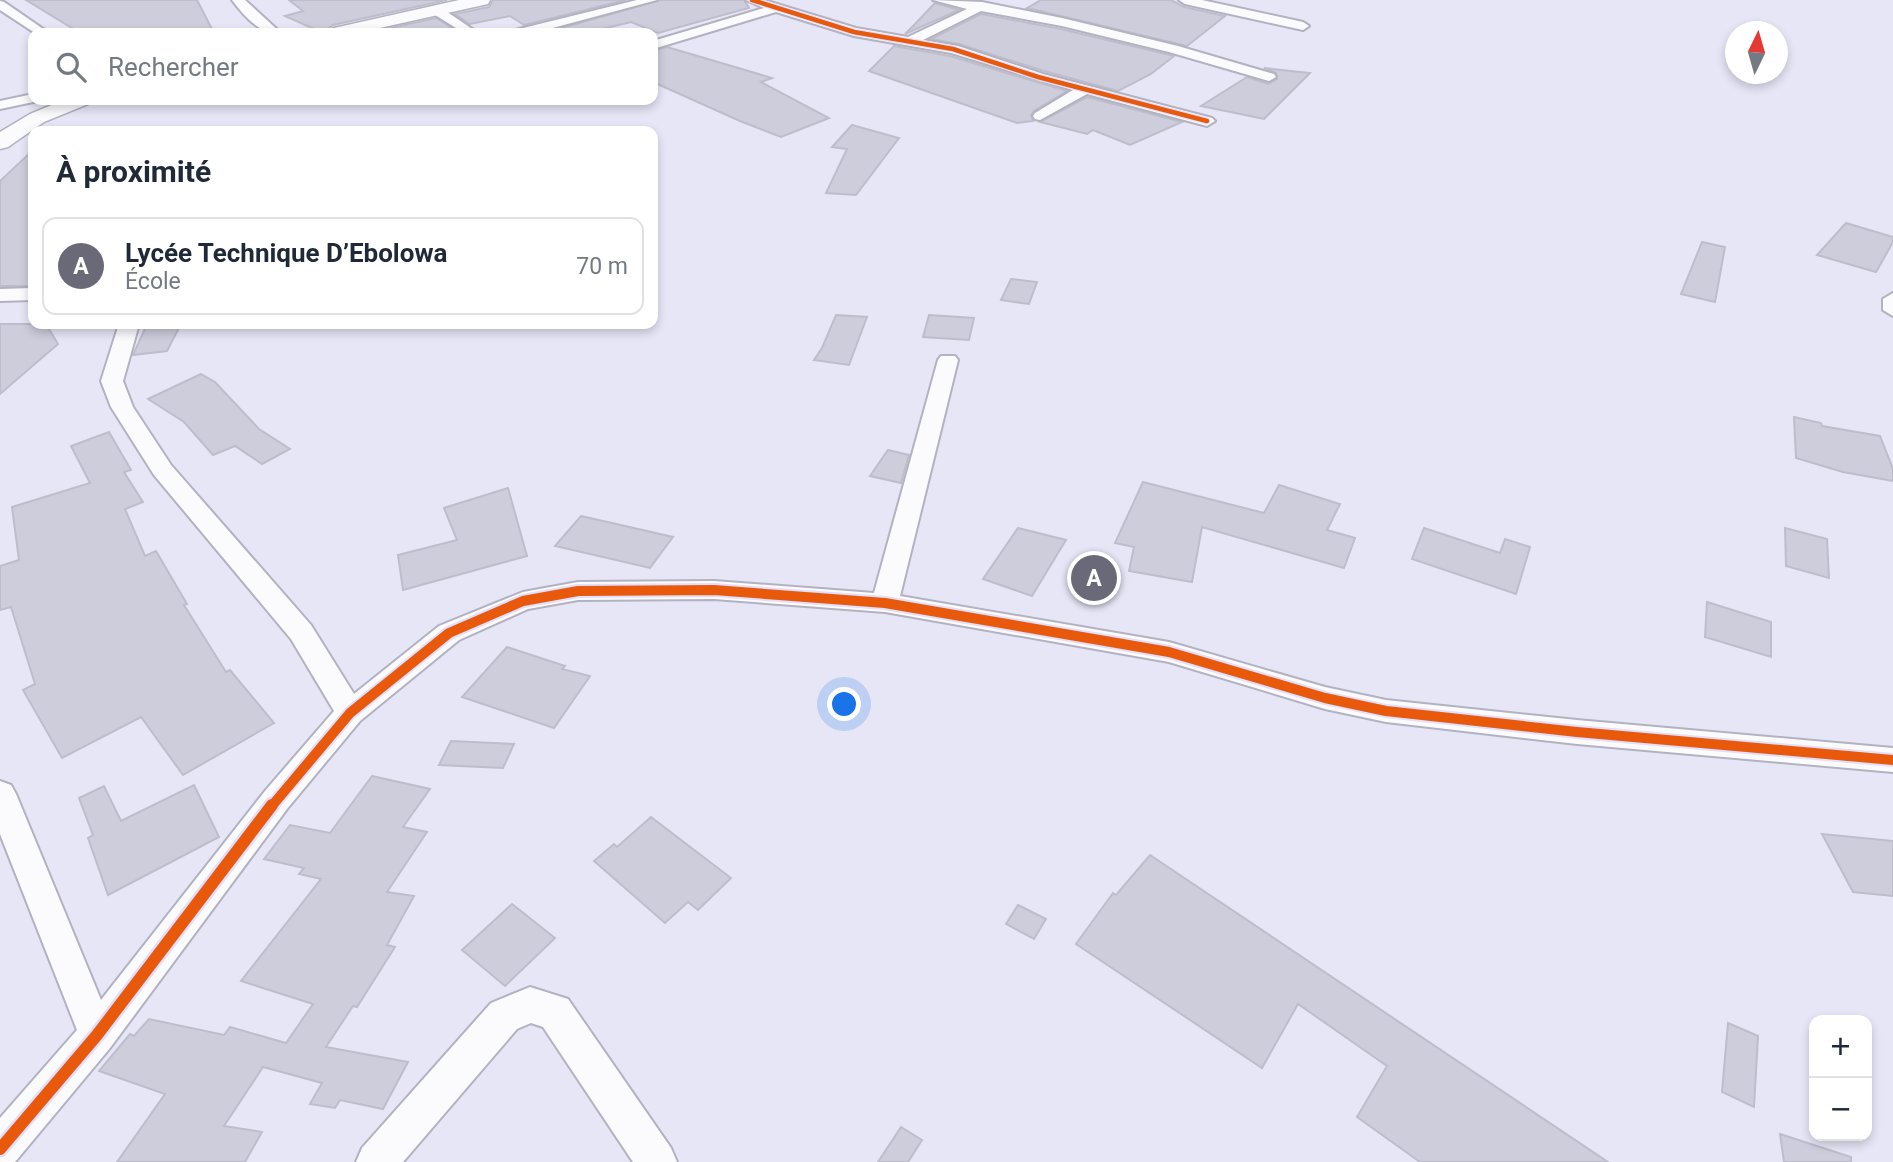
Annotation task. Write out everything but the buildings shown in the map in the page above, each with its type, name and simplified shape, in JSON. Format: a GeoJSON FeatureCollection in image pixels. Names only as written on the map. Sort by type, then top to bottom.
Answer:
{"type":"FeatureCollection","features":[{"type":"Feature","properties":{"kind":"street"},"geometry":{"type":"LineString","coordinates":[[239,0],[268,28]]}},
{"type":"Feature","properties":{"kind":"street"},"geometry":{"type":"LineString","coordinates":[[356,28],[482,0]]}},
{"type":"Feature","properties":{"kind":"street"},"geometry":{"type":"LineString","coordinates":[[540,28],[651,0]]}},
{"type":"Feature","properties":{"kind":"street"},"geometry":{"type":"LineString","coordinates":[[752,0],[854,33],[953,49],[1085,89],[1207,121]]}},
{"type":"Feature","properties":{"kind":"street"},"geometry":{"type":"LineString","coordinates":[[939,0],[1075,25],[1173,49],[1269,77]]}},
{"type":"Feature","properties":{"kind":"street"},"geometry":{"type":"LineString","coordinates":[[911,41],[993,0]]}},
{"type":"Feature","properties":{"kind":"street"},"geometry":{"type":"LineString","coordinates":[[1185,0],[1303,26]]}},
{"type":"Feature","properties":{"kind":"street"},"geometry":{"type":"LineString","coordinates":[[0,5],[35,28]]}},
{"type":"Feature","properties":{"kind":"street"},"geometry":{"type":"LineString","coordinates":[[658,43],[775,8]]}},
{"type":"Feature","properties":{"kind":"street"},"geometry":{"type":"LineString","coordinates":[[436,10],[464,28]]}},
{"type":"Feature","properties":{"kind":"street"},"geometry":{"type":"LineString","coordinates":[[1040,116],[1085,89]]}},
{"type":"Feature","properties":{"kind":"street"},"geometry":{"type":"LineString","coordinates":[[0,105],[28,98]]}},
{"type":"Feature","properties":{"kind":"street"},"geometry":{"type":"LineString","coordinates":[[0,142],[37,118],[69,105]]}},
{"type":"Feature","properties":{"kind":"street"},"geometry":{"type":"LineString","coordinates":[[0,295],[28,295]]}},
{"type":"Feature","properties":{"kind":"street"},"geometry":{"type":"LineString","coordinates":[[1893,299],[1893,310]]}},
{"type":"Feature","properties":{"kind":"street"},"geometry":{"type":"LineString","coordinates":[[128,329],[112,381],[122,407],[162,470],[301,632],[350,713]]}},
{"type":"Feature","properties":{"kind":"street"},"geometry":{"type":"LineString","coordinates":[[885,603],[948,360]]}},
{"type":"Feature","properties":{"kind":"street"},"geometry":{"type":"LineString","coordinates":[[0,1149],[97,1035],[276,800],[350,713],[449,633],[523,601],[578,592],[714,590],[885,603],[1169,652],[1325,698],[1386,711],[1577,732],[1893,760]]}},
{"type":"Feature","properties":{"kind":"street"},"geometry":{"type":"LineString","coordinates":[[0,794],[97,1035]]}},
{"type":"Feature","properties":{"kind":"street"},"geometry":{"type":"LineString","coordinates":[[376,1162],[504,1016],[530,1006],[555,1012],[657,1162]]}},
{"type":"Feature","properties":{"kind":"cycle path"},"geometry":{"type":"LineString","coordinates":[[752,0],[854,32],[953,49],[1038,77],[1207,121]]}},
{"type":"Feature","properties":{"kind":"cycle path"},"geometry":{"type":"LineString","coordinates":[[0,1149],[97,1035],[276,800],[350,713],[449,633],[523,601],[578,591],[714,590],[885,603],[1169,652],[1325,698],[1386,711],[1577,732],[1893,760]]}},
{"type":"Feature","properties":{"kind":"place","name":"Lycée Technique D’Ebolowa"},"geometry":{"type":"Point","coordinates":[1094,578]}}]}
